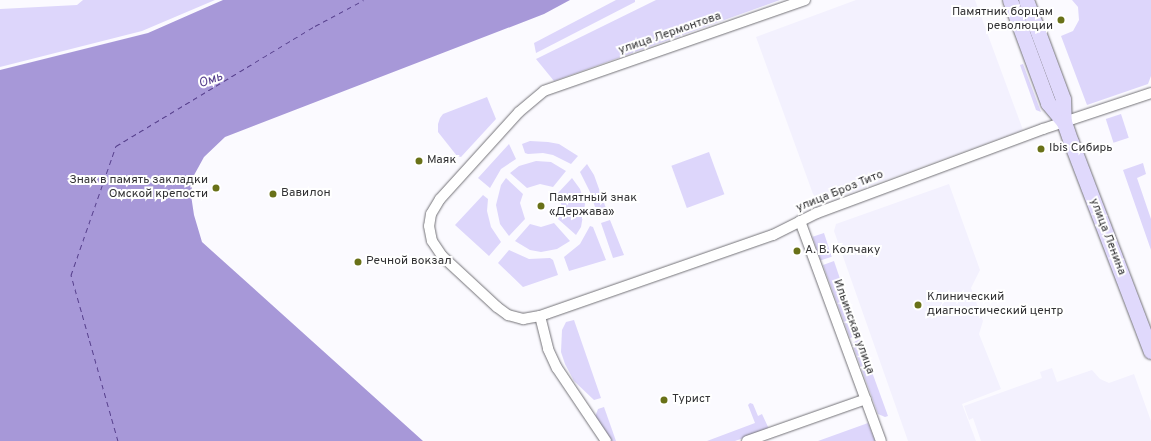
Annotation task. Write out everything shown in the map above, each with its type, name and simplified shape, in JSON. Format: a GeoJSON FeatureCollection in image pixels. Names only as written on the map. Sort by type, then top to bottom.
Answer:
{"type":"FeatureCollection","features":[{"type":"Feature","properties":{"kind":"main road","name":"улица Ленина"},"geometry":{"type":"LineString","coordinates":[[1010,0],[1048,103],[1064,122]]}},
{"type":"Feature","properties":{"kind":"main road","name":"улица Ленина"},"geometry":{"type":"LineString","coordinates":[[1026,0],[1063,99],[1064,122],[1151,351]]}},
{"type":"Feature","properties":{"kind":"street","name":"улица Лермонтова"},"geometry":{"type":"LineString","coordinates":[[544,91],[805,0]]}},
{"type":"Feature","properties":{"kind":"street","name":"улица Броз Тито"},"geometry":{"type":"LineString","coordinates":[[544,91],[519,112],[440,199],[431,214],[428,226],[432,241],[442,256],[497,307],[508,315],[523,319],[540,316],[773,235],[817,213],[1064,122],[1151,92]]}},
{"type":"Feature","properties":{"kind":"street","name":"Ильинская улица"},"geometry":{"type":"LineString","coordinates":[[800,221],[881,441]]}},
{"type":"Feature","properties":{"kind":"street"},"geometry":{"type":"LineString","coordinates":[[540,316],[548,349],[557,368],[606,441]]}},
{"type":"Feature","properties":{"kind":"street"},"geometry":{"type":"LineString","coordinates":[[747,441],[866,399]]}},
{"type":"Feature","properties":{"kind":"shaded area"},"geometry":{"type":"Polygon","coordinates":[[[83,0],[215,0],[142,31],[0,67],[0,9],[77,5],[83,0]]]}},
{"type":"Feature","properties":{"kind":"shaded area"},"geometry":{"type":"Polygon","coordinates":[[[616,0],[635,0],[635,2],[536,53],[534,43],[616,0]]]}},
{"type":"Feature","properties":{"kind":"shaded area"},"geometry":{"type":"Polygon","coordinates":[[[656,0],[780,0],[554,81],[536,59],[656,0]]]}},
{"type":"Feature","properties":{"kind":"shaded area"},"geometry":{"type":"Polygon","coordinates":[[[856,0],[975,0],[1023,130],[817,205],[756,37],[856,0]]]}},
{"type":"Feature","properties":{"kind":"shaded area"},"geometry":{"type":"Polygon","coordinates":[[[1072,0],[1151,0],[1151,76],[1148,84],[1087,105],[1061,36],[1073,31],[1079,20],[1078,7],[1072,0]]]}},
{"type":"Feature","properties":{"kind":"shaded area"},"geometry":{"type":"Polygon","coordinates":[[[1023,64],[1041,112],[1036,110],[1020,65],[1023,64]]]}},
{"type":"Feature","properties":{"kind":"shaded area"},"geometry":{"type":"Polygon","coordinates":[[[487,97],[496,119],[461,157],[457,156],[438,132],[440,118],[443,114],[487,97]]]}},
{"type":"Feature","properties":{"kind":"shaded area"},"geometry":{"type":"Polygon","coordinates":[[[1121,114],[1129,138],[1114,143],[1106,119],[1121,114]]]}},
{"type":"Feature","properties":{"kind":"shaded area"},"geometry":{"type":"Polygon","coordinates":[[[530,141],[559,144],[578,156],[571,164],[553,155],[543,153],[528,154],[525,153],[522,144],[530,141]]]}},
{"type":"Feature","properties":{"kind":"shaded area"},"geometry":{"type":"Polygon","coordinates":[[[509,144],[516,159],[501,169],[490,188],[478,178],[509,144]]]}},
{"type":"Feature","properties":{"kind":"shaded area"},"geometry":{"type":"Polygon","coordinates":[[[709,152],[724,194],[687,208],[671,166],[709,152]]]}},
{"type":"Feature","properties":{"kind":"shaded area"},"geometry":{"type":"Polygon","coordinates":[[[536,161],[551,162],[566,171],[553,187],[540,184],[527,188],[510,173],[519,166],[536,161]]]}},
{"type":"Feature","properties":{"kind":"shaded area"},"geometry":{"type":"Polygon","coordinates":[[[1143,163],[1146,174],[1137,178],[1151,219],[1151,250],[1123,170],[1143,163]]]}},
{"type":"Feature","properties":{"kind":"shaded area"},"geometry":{"type":"Polygon","coordinates":[[[587,164],[594,175],[607,211],[597,213],[590,192],[580,172],[587,164]]]}},
{"type":"Feature","properties":{"kind":"shaded area"},"geometry":{"type":"Polygon","coordinates":[[[506,178],[523,194],[520,203],[525,219],[509,236],[500,224],[496,205],[501,185],[506,178]]]}},
{"type":"Feature","properties":{"kind":"shaded area"},"geometry":{"type":"Polygon","coordinates":[[[572,178],[580,189],[585,204],[581,227],[576,235],[558,219],[562,206],[557,194],[572,178]]]}},
{"type":"Feature","properties":{"kind":"shaded area","name":"Клинический диагностический центр"},"geometry":{"type":"Polygon","coordinates":[[[949,184],[980,270],[971,288],[983,321],[979,334],[1001,389],[962,404],[976,441],[908,441],[834,231],[836,224],[949,184]]]}},
{"type":"Feature","properties":{"kind":"shaded area"},"geometry":{"type":"Polygon","coordinates":[[[483,195],[488,199],[487,211],[491,227],[501,242],[489,256],[455,225],[483,195]]]}},
{"type":"Feature","properties":{"kind":"shaded area"},"geometry":{"type":"Polygon","coordinates":[[[610,220],[624,255],[613,258],[601,223],[610,220]]]}},
{"type":"Feature","properties":{"kind":"shaded area"},"geometry":{"type":"Polygon","coordinates":[[[554,223],[570,241],[557,249],[541,252],[530,250],[515,241],[530,224],[541,227],[554,223]]]}},
{"type":"Feature","properties":{"kind":"shaded area"},"geometry":{"type":"Polygon","coordinates":[[[590,226],[593,227],[606,260],[569,271],[564,257],[580,244],[590,226]]]}},
{"type":"Feature","properties":{"kind":"shaded area"},"geometry":{"type":"Polygon","coordinates":[[[824,233],[832,257],[820,260],[813,237],[824,233]]]}},
{"type":"Feature","properties":{"kind":"shaded area"},"geometry":{"type":"Polygon","coordinates":[[[509,250],[529,259],[550,258],[553,260],[558,275],[523,287],[498,263],[509,250]]]}},
{"type":"Feature","properties":{"kind":"shaded area"},"geometry":{"type":"Polygon","coordinates":[[[834,261],[859,335],[850,338],[823,265],[834,261]]]}},
{"type":"Feature","properties":{"kind":"shaded area"},"geometry":{"type":"Polygon","coordinates":[[[574,320],[601,398],[594,400],[574,381],[565,364],[561,352],[562,330],[566,322],[574,320]]]}},
{"type":"Feature","properties":{"kind":"shaded area"},"geometry":{"type":"Polygon","coordinates":[[[860,339],[888,416],[885,417],[878,414],[852,343],[860,339]]]}},
{"type":"Feature","properties":{"kind":"shaded area"},"geometry":{"type":"Polygon","coordinates":[[[1052,368],[1057,382],[1092,370],[1100,379],[1109,383],[1134,374],[1151,421],[1151,441],[981,441],[973,418],[969,420],[964,406],[1042,378],[1040,372],[1052,368]]]}},
{"type":"Feature","properties":{"kind":"shaded area"},"geometry":{"type":"Polygon","coordinates":[[[750,403],[753,404],[758,416],[762,414],[769,429],[735,441],[707,441],[755,423],[748,405],[750,403]]]}},
{"type":"Feature","properties":{"kind":"shaded area"},"geometry":{"type":"Polygon","coordinates":[[[604,407],[616,441],[611,441],[601,429],[595,417],[598,409],[604,407]]]}},
{"type":"Feature","properties":{"kind":"shaded area"},"geometry":{"type":"Polygon","coordinates":[[[868,423],[875,441],[818,441],[868,423]]]}},
{"type":"Feature","properties":{"kind":"water","name":"Омь"},"geometry":{"type":"Polygon","coordinates":[[[223,0],[570,0],[544,14],[225,137],[204,157],[193,177],[191,195],[194,215],[202,242],[423,441],[0,441],[0,70],[148,33],[223,0]]]}},
{"type":"Feature","properties":{"kind":"ferry route"},"geometry":{"type":"LineString","coordinates":[[118,441],[71,275],[116,146],[315,26],[364,0]]}},
{"type":"Feature","properties":{"kind":"place","name":"Памятник борцам революции"},"geometry":{"type":"Point","coordinates":[1061,20]}},
{"type":"Feature","properties":{"kind":"place","name":"Ibis Сибирь"},"geometry":{"type":"Point","coordinates":[1041,149]}},
{"type":"Feature","properties":{"kind":"place","name":"Маяк"},"geometry":{"type":"Point","coordinates":[419,161]}},
{"type":"Feature","properties":{"kind":"place","name":"Знак в память закладки Омской крепости"},"geometry":{"type":"Point","coordinates":[216,188]}},
{"type":"Feature","properties":{"kind":"place","name":"Вавилон"},"geometry":{"type":"Point","coordinates":[273,194]}},
{"type":"Feature","properties":{"kind":"place","name":"Памятный знак «Держава»"},"geometry":{"type":"Point","coordinates":[541,206]}},
{"type":"Feature","properties":{"kind":"place","name":"А. В. Колчаку"},"geometry":{"type":"Point","coordinates":[797,251]}},
{"type":"Feature","properties":{"kind":"place","name":"Речной вокзал"},"geometry":{"type":"Point","coordinates":[358,262]}},
{"type":"Feature","properties":{"kind":"place","name":"Клинический диагностический центр"},"geometry":{"type":"Point","coordinates":[918,305]}},
{"type":"Feature","properties":{"kind":"place","name":"Турист"},"geometry":{"type":"Point","coordinates":[664,400]}}]}
